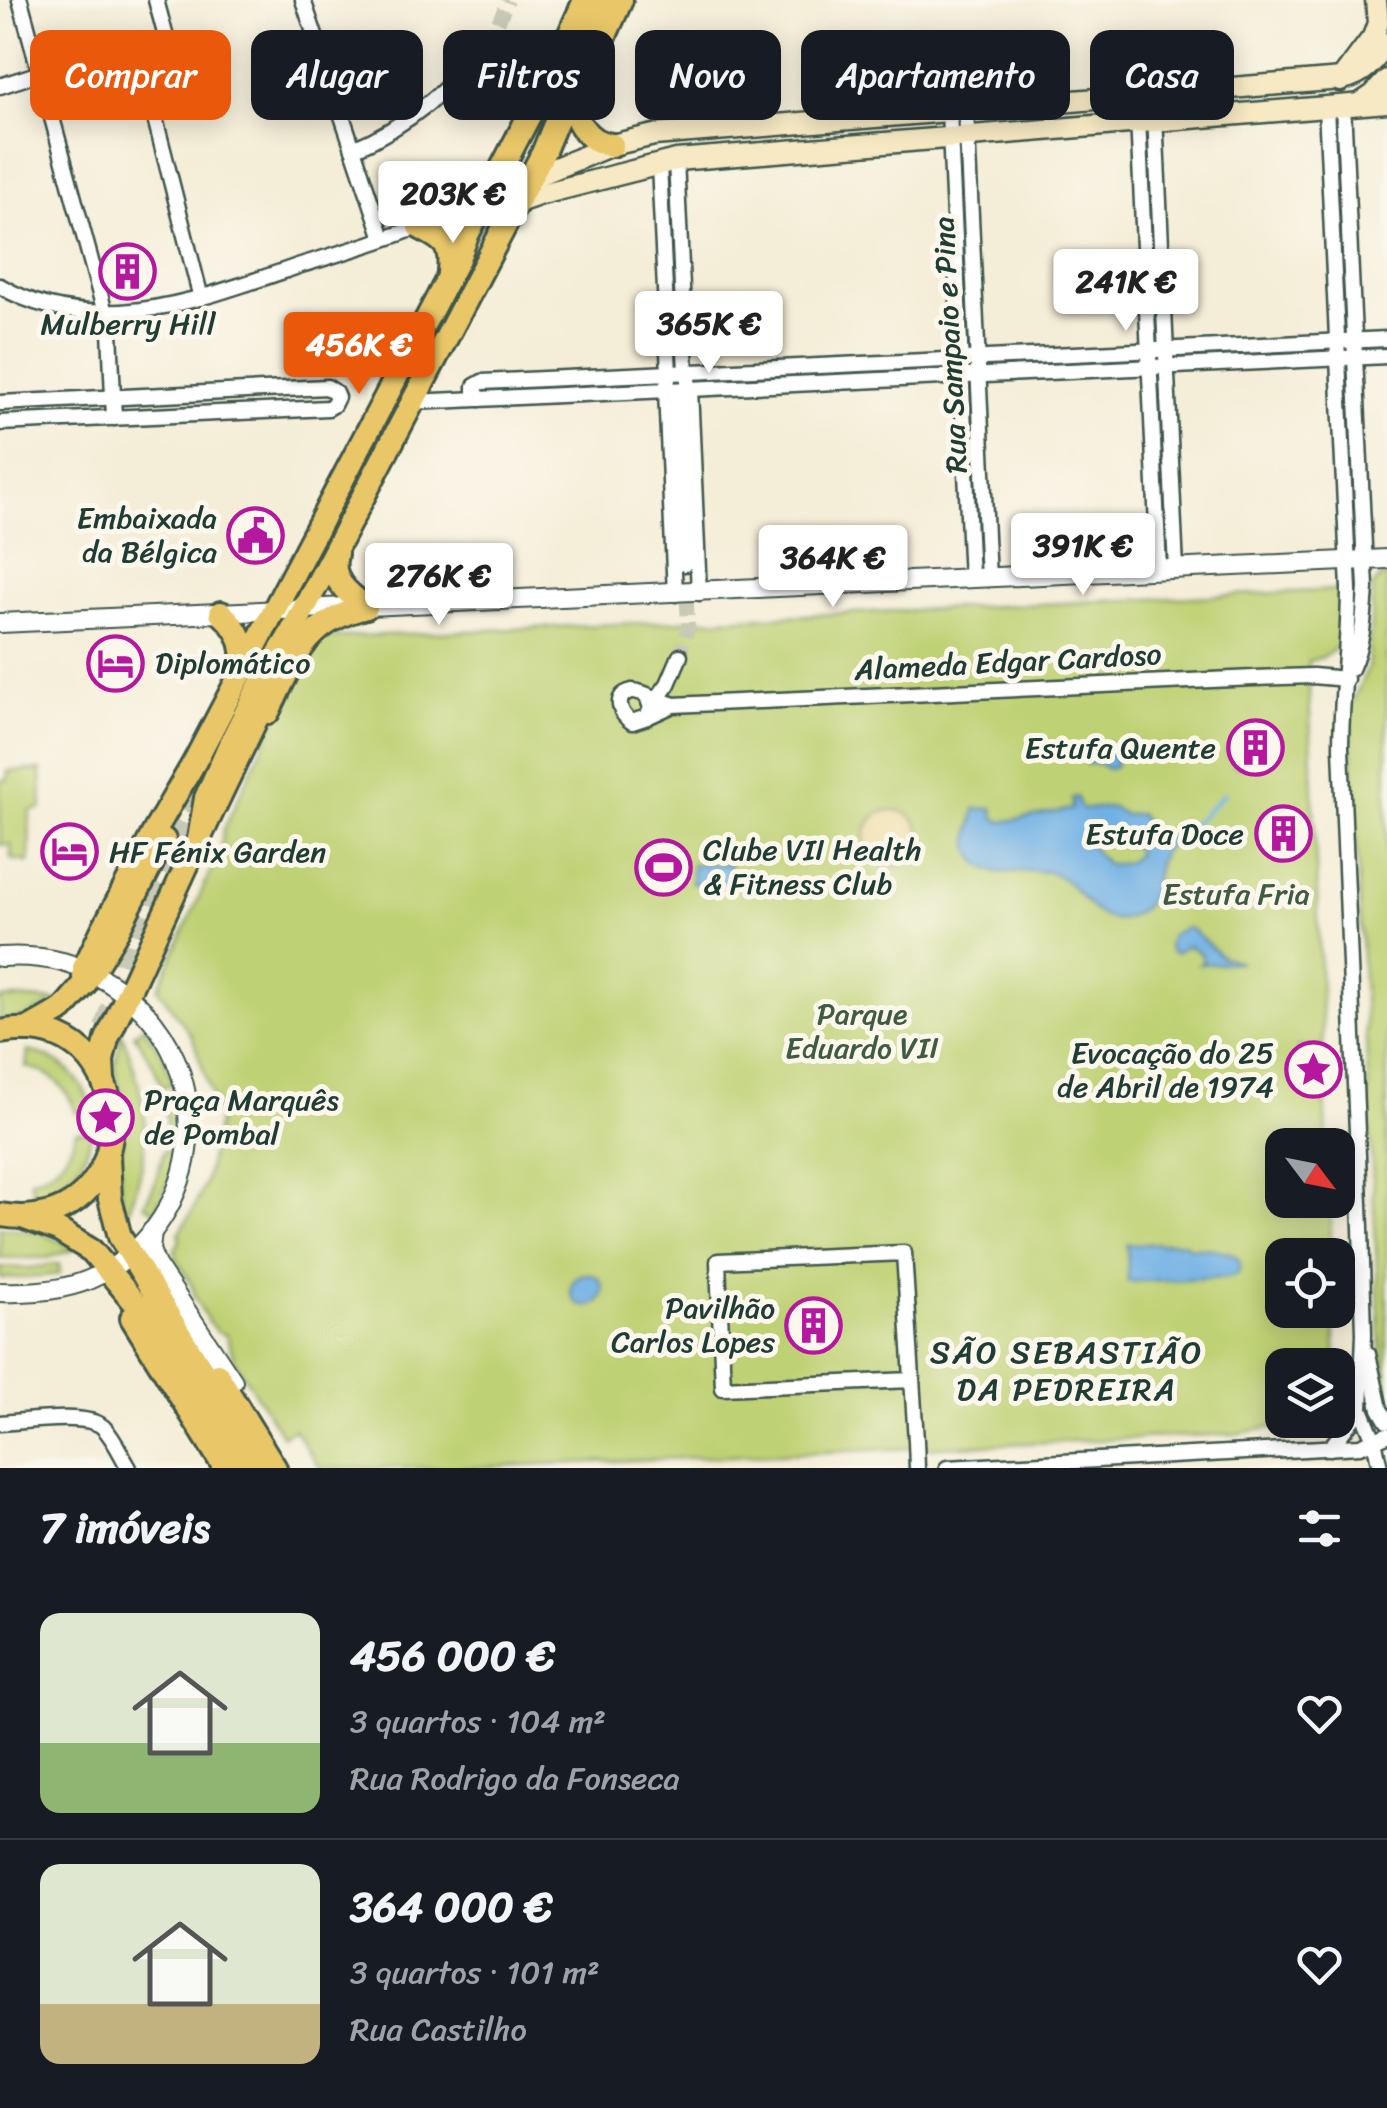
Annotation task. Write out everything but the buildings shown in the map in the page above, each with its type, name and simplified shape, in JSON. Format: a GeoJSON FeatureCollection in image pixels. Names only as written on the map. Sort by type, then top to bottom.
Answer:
{"type":"FeatureCollection","features":[{"type":"Feature","properties":{"kind":"main road"},"geometry":{"type":"LineString","coordinates":[[575,30],[585,0]]}},
{"type":"Feature","properties":{"kind":"main road"},"geometry":{"type":"LineString","coordinates":[[585,30],[599,0]]}},
{"type":"Feature","properties":{"kind":"main road"},"geometry":{"type":"LineString","coordinates":[[588,30],[608,0]]}},
{"type":"Feature","properties":{"kind":"main road"},"geometry":{"type":"LineString","coordinates":[[607,30],[620,0]]}},
{"type":"Feature","properties":{"kind":"main road"},"geometry":{"type":"LineString","coordinates":[[1343,105],[1342,79],[1373,37],[1378,23],[1376,0]]}},
{"type":"Feature","properties":{"kind":"main road"},"geometry":{"type":"LineString","coordinates":[[1234,88],[1342,79],[1364,71],[1387,43]]}},
{"type":"Feature","properties":{"kind":"main road"},"geometry":{"type":"LineString","coordinates":[[1343,105],[1373,95],[1387,80]]}},
{"type":"Feature","properties":{"kind":"main road"},"geometry":{"type":"LineString","coordinates":[[487,196],[668,162],[1387,102]]}},
{"type":"Feature","properties":{"kind":"main road"},"geometry":{"type":"LineString","coordinates":[[87,975],[154,832],[196,761],[487,196],[532,120]]}},
{"type":"Feature","properties":{"kind":"main road"},"geometry":{"type":"LineString","coordinates":[[199,839],[212,782],[262,681],[529,191],[549,120]]}},
{"type":"Feature","properties":{"kind":"main road"},"geometry":{"type":"LineString","coordinates":[[579,120],[590,137],[612,145]]}},
{"type":"Feature","properties":{"kind":"main road"},"geometry":{"type":"LineString","coordinates":[[476,217],[612,145],[654,136],[849,120]]}},
{"type":"Feature","properties":{"kind":"main road"},"geometry":{"type":"LineString","coordinates":[[419,226],[447,246],[449,276]]}},
{"type":"Feature","properties":{"kind":"main road"},"geometry":{"type":"LineString","coordinates":[[340,541],[333,561],[337,579],[366,607]]}},
{"type":"Feature","properties":{"kind":"main road"},"geometry":{"type":"LineString","coordinates":[[199,839],[227,796],[306,641],[326,622],[344,612],[366,607]]}},
{"type":"Feature","properties":{"kind":"main road"},"geometry":{"type":"LineString","coordinates":[[221,613],[242,639],[244,668]]}},
{"type":"Feature","properties":{"kind":"main road"},"geometry":{"type":"LineString","coordinates":[[289,637],[289,671]]}},
{"type":"Feature","properties":{"kind":"main road"},"geometry":{"type":"LineString","coordinates":[[103,1080],[104,1048],[271,688]]}},
{"type":"Feature","properties":{"kind":"main road"},"geometry":{"type":"LineString","coordinates":[[26,1030],[63,1009],[117,931],[164,840]]}},
{"type":"Feature","properties":{"kind":"main road"},"geometry":{"type":"LineString","coordinates":[[0,1032],[26,1030],[49,1034],[89,1060],[103,1080],[113,1117],[108,1156],[115,1224],[262,1468]]}},
{"type":"Feature","properties":{"kind":"main road"},"geometry":{"type":"LineString","coordinates":[[11,1216],[52,1212],[78,1197],[108,1156]]}},
{"type":"Feature","properties":{"kind":"main road"},"geometry":{"type":"LineString","coordinates":[[11,1216],[48,1226],[92,1252],[174,1349],[248,1468]]}},
{"type":"Feature","properties":{"kind":"main road"},"geometry":{"type":"LineString","coordinates":[[107,1270],[124,1306],[225,1468]]}},
{"type":"Feature","properties":{"kind":"main road"},"geometry":{"type":"LineString","coordinates":[[180,1372],[240,1468]]}},
{"type":"Feature","properties":{"kind":"main road"},"geometry":{"type":"LineString","coordinates":[[217,1374],[275,1468]]}},
{"type":"Feature","properties":{"kind":"street"},"geometry":{"type":"LineString","coordinates":[[20,0],[30,36]]}},
{"type":"Feature","properties":{"kind":"street"},"geometry":{"type":"LineString","coordinates":[[156,0],[164,30]]}},
{"type":"Feature","properties":{"kind":"street"},"geometry":{"type":"LineString","coordinates":[[303,0],[383,238]]}},
{"type":"Feature","properties":{"kind":"street"},"geometry":{"type":"LineString","coordinates":[[0,86],[30,76]]}},
{"type":"Feature","properties":{"kind":"street"},"geometry":{"type":"LineString","coordinates":[[353,149],[376,139],[443,91]]}},
{"type":"Feature","properties":{"kind":"street"},"geometry":{"type":"LineString","coordinates":[[1343,105],[1362,506],[1341,710],[1341,748],[1364,1334],[1361,1409],[1380,1438],[1380,1468]]}},
{"type":"Feature","properties":{"kind":"street"},"geometry":{"type":"LineString","coordinates":[[1343,105],[1337,342],[1345,507],[1356,561]]}},
{"type":"Feature","properties":{"kind":"street"},"geometry":{"type":"LineString","coordinates":[[53,120],[110,331],[114,418]]}},
{"type":"Feature","properties":{"kind":"street"},"geometry":{"type":"LineString","coordinates":[[156,120],[202,298]]}},
{"type":"Feature","properties":{"kind":"street","name":"Rua Sampaio e Pina"},"geometry":{"type":"LineString","coordinates":[[958,120],[961,360],[980,579]]}},
{"type":"Feature","properties":{"kind":"street"},"geometry":{"type":"LineString","coordinates":[[1146,121],[1166,350],[1167,570]]}},
{"type":"Feature","properties":{"kind":"street"},"geometry":{"type":"LineString","coordinates":[[1146,121],[1148,351],[1167,570]]}},
{"type":"Feature","properties":{"kind":"street","name":"Rua Sampaio e Pina"},"geometry":{"type":"LineString","coordinates":[[959,137],[978,359],[980,579]]}},
{"type":"Feature","properties":{"kind":"street"},"geometry":{"type":"LineString","coordinates":[[668,162],[686,372],[678,390],[675,594]]}},
{"type":"Feature","properties":{"kind":"street"},"geometry":{"type":"LineString","coordinates":[[668,162],[668,373],[678,390],[699,592]]}},
{"type":"Feature","properties":{"kind":"street"},"geometry":{"type":"LineString","coordinates":[[0,286],[48,306],[106,314],[154,308],[202,298],[419,226],[454,207],[487,196]]}},
{"type":"Feature","properties":{"kind":"street"},"geometry":{"type":"LineString","coordinates":[[419,226],[458,224],[476,217]]}},
{"type":"Feature","properties":{"kind":"street"},"geometry":{"type":"LineString","coordinates":[[480,399],[475,391],[482,382],[1387,339]]}},
{"type":"Feature","properties":{"kind":"street"},"geometry":{"type":"LineString","coordinates":[[413,402],[1387,356]]}},
{"type":"Feature","properties":{"kind":"street"},"geometry":{"type":"LineString","coordinates":[[570,378],[571,395]]}},
{"type":"Feature","properties":{"kind":"street"},"geometry":{"type":"LineString","coordinates":[[0,403],[327,387],[337,397],[328,408],[0,424]]}},
{"type":"Feature","properties":{"kind":"street"},"geometry":{"type":"LineString","coordinates":[[678,390],[686,564]]}},
{"type":"Feature","properties":{"kind":"street"},"geometry":{"type":"LineString","coordinates":[[1345,507],[1354,514],[1362,506]]}},
{"type":"Feature","properties":{"kind":"street"},"geometry":{"type":"LineString","coordinates":[[0,624],[1387,559]]}},
{"type":"Feature","properties":{"kind":"street","name":"Alameda Edgar Cardoso"},"geometry":{"type":"LineString","coordinates":[[677,662],[668,684],[649,702],[673,705],[1313,676],[1346,679]]}},
{"type":"Feature","properties":{"kind":"street"},"geometry":{"type":"LineString","coordinates":[[0,957],[48,958],[127,995],[162,1031],[182,1071],[189,1134],[181,1176],[166,1210],[152,1232],[130,1254],[77,1284],[0,1292]]}},
{"type":"Feature","properties":{"kind":"street"},"geometry":{"type":"LineString","coordinates":[[152,1232],[150,1250],[156,1266],[287,1468]]}},
{"type":"Feature","properties":{"kind":"street"},"geometry":{"type":"LineString","coordinates":[[912,1380],[723,1388],[718,1261],[904,1253],[912,1380],[916,1468]]}},
{"type":"Feature","properties":{"kind":"street"},"geometry":{"type":"LineString","coordinates":[[1364,1334],[1380,1409],[1387,1421]]}},
{"type":"Feature","properties":{"kind":"street"},"geometry":{"type":"LineString","coordinates":[[1330,1448],[1361,1409]]}},
{"type":"Feature","properties":{"kind":"street"},"geometry":{"type":"LineString","coordinates":[[0,1424],[94,1422],[101,1426],[129,1468]]}},
{"type":"Feature","properties":{"kind":"street"},"geometry":{"type":"LineString","coordinates":[[947,1468],[1360,1446],[1380,1438]]}},
{"type":"Feature","properties":{"kind":"green space"},"geometry":{"type":"Polygon","coordinates":[[[1387,576],[1387,1399],[1383,1395],[1350,708],[1368,667],[1373,585],[1387,576]]]}},
{"type":"Feature","properties":{"kind":"green space","name":"Parque Eduardo VII"},"geometry":{"type":"Polygon","coordinates":[[[1339,590],[1339,644],[1325,656],[1308,661],[1326,1128],[1265,1128],[1265,1218],[1330,1218],[1331,1238],[1265,1238],[1265,1328],[1335,1328],[1335,1348],[1265,1348],[1265,1429],[1236,1434],[459,1468],[320,1468],[294,1429],[282,1436],[236,1363],[226,1335],[217,1332],[208,1321],[176,1257],[179,1234],[205,1183],[219,1117],[192,1036],[158,989],[221,848],[223,831],[302,662],[322,638],[1339,590]]]}},
{"type":"Feature","properties":{"kind":"green space"},"geometry":{"type":"Polygon","coordinates":[[[41,770],[42,808],[30,811],[29,862],[11,859],[11,844],[0,845],[0,781],[7,780],[8,771],[41,770]]]}},
{"type":"Feature","properties":{"kind":"green space"},"geometry":{"type":"Polygon","coordinates":[[[0,999],[56,1001],[23,1018],[0,1021],[0,999]]]}},
{"type":"Feature","properties":{"kind":"green space"},"geometry":{"type":"Polygon","coordinates":[[[143,1026],[163,1056],[173,1084],[162,1087],[134,1034],[143,1026]]]}},
{"type":"Feature","properties":{"kind":"green space"},"geometry":{"type":"Polygon","coordinates":[[[121,1032],[138,1082],[145,1128],[140,1173],[123,1223],[119,1162],[125,1124],[115,1067],[121,1032]]]}},
{"type":"Feature","properties":{"kind":"green space"},"geometry":{"type":"Polygon","coordinates":[[[28,1051],[50,1058],[69,1071],[83,1088],[92,1109],[76,1113],[58,1082],[26,1067],[28,1051]]]}},
{"type":"Feature","properties":{"kind":"green space"},"geometry":{"type":"Polygon","coordinates":[[[175,1092],[178,1142],[166,1140],[164,1094],[175,1092]]]}},
{"type":"Feature","properties":{"kind":"green space"},"geometry":{"type":"Polygon","coordinates":[[[76,1131],[92,1132],[80,1164],[66,1180],[35,1196],[30,1180],[60,1162],[76,1131]]]}},
{"type":"Feature","properties":{"kind":"green space"},"geometry":{"type":"Polygon","coordinates":[[[164,1151],[177,1153],[154,1211],[144,1205],[164,1151]]]}},
{"type":"Feature","properties":{"kind":"green space"},"geometry":{"type":"Polygon","coordinates":[[[0,1227],[40,1232],[75,1249],[47,1258],[0,1258],[0,1227]]]}},
{"type":"Feature","properties":{"kind":"green space"},"geometry":{"type":"Polygon","coordinates":[[[59,1264],[60,1274],[0,1278],[0,1267],[59,1264]]]}},
{"type":"Feature","properties":{"kind":"sand"},"geometry":{"type":"Polygon","coordinates":[[[893,810],[912,819],[921,838],[912,857],[893,866],[874,857],[865,838],[874,819],[893,810]]]}},
{"type":"Feature","properties":{"kind":"water"},"geometry":{"type":"Polygon","coordinates":[[[1105,742],[1116,753],[1114,768],[1086,764],[1088,746],[1098,748],[1105,742]]]}},
{"type":"Feature","properties":{"kind":"water"},"geometry":{"type":"Polygon","coordinates":[[[1242,743],[1258,751],[1253,755],[1253,763],[1238,767],[1227,750],[1231,744],[1242,743]]]}},
{"type":"Feature","properties":{"kind":"water"},"geometry":{"type":"Polygon","coordinates":[[[1077,797],[1084,809],[1113,807],[1125,815],[1139,814],[1154,835],[1169,835],[1172,841],[1159,861],[1148,902],[1128,917],[1116,919],[1096,912],[1052,873],[985,868],[970,849],[975,809],[993,808],[995,818],[1002,822],[1072,809],[1072,798],[1077,797]],[[1098,830],[1089,833],[1088,843],[1106,864],[1124,863],[1135,856],[1134,847],[1114,844],[1098,830]]]}},
{"type":"Feature","properties":{"kind":"water"},"geometry":{"type":"Polygon","coordinates":[[[692,864],[730,864],[730,883],[692,883],[692,864]]]}},
{"type":"Feature","properties":{"kind":"water"},"geometry":{"type":"Polygon","coordinates":[[[1191,929],[1222,957],[1241,962],[1199,964],[1203,961],[1201,954],[1190,946],[1171,952],[1171,935],[1191,929]]]}},
{"type":"Feature","properties":{"kind":"water"},"geometry":{"type":"Polygon","coordinates":[[[1317,1046],[1318,1067],[1313,1067],[1312,1058],[1311,1066],[1303,1062],[1311,1068],[1305,1080],[1311,1073],[1313,1080],[1313,1071],[1318,1071],[1319,1091],[1301,1092],[1299,1047],[1317,1046]]]}},
{"type":"Feature","properties":{"kind":"water"},"geometry":{"type":"Polygon","coordinates":[[[1184,1242],[1189,1247],[1220,1250],[1235,1256],[1239,1272],[1228,1277],[1128,1282],[1127,1245],[1184,1242]]]}},
{"type":"Feature","properties":{"kind":"water"},"geometry":{"type":"Polygon","coordinates":[[[587,1274],[598,1279],[603,1290],[598,1301],[587,1306],[576,1301],[571,1290],[576,1279],[587,1274]]]}},
{"type":"Feature","properties":{"kind":"waterway"},"geometry":{"type":"LineString","coordinates":[[1174,836],[1189,828],[1225,793]]}},
{"type":"Feature","properties":{"kind":"tunnel"},"geometry":{"type":"LineString","coordinates":[[495,30],[508,0]]}},
{"type":"Feature","properties":{"kind":"tunnel"},"geometry":{"type":"LineString","coordinates":[[462,270],[499,196]]}},
{"type":"Feature","properties":{"kind":"tunnel"},"geometry":{"type":"LineString","coordinates":[[680,656],[688,627],[685,564]]}},
{"type":"Feature","properties":{"kind":"tunnel"},"geometry":{"type":"LineString","coordinates":[[105,1028],[140,918],[203,763]]}},
{"type":"Feature","properties":{"kind":"place","name":"Mulberry Hill"},"geometry":{"type":"Point","coordinates":[128,272]}},
{"type":"Feature","properties":{"kind":"place","name":"Embaixada da Bélgica"},"geometry":{"type":"Point","coordinates":[256,535]}},
{"type":"Feature","properties":{"kind":"place","name":"Diplomático"},"geometry":{"type":"Point","coordinates":[116,663]}},
{"type":"Feature","properties":{"kind":"place","name":"Estufa Quente"},"geometry":{"type":"Point","coordinates":[1255,748]}},
{"type":"Feature","properties":{"kind":"place","name":"Estufa Doce"},"geometry":{"type":"Point","coordinates":[1283,834]}},
{"type":"Feature","properties":{"kind":"place","name":"HF Fénix Garden"},"geometry":{"type":"Point","coordinates":[70,852]}},
{"type":"Feature","properties":{"kind":"place","name":"Clube VII Health & Fitness Club"},"geometry":{"type":"Point","coordinates":[664,867]}},
{"type":"Feature","properties":{"kind":"place","name":"Evocação do 25 de Abril de 1974"},"geometry":{"type":"Point","coordinates":[1313,1070]}},
{"type":"Feature","properties":{"kind":"place","name":"Praça Marquês de Pombal"},"geometry":{"type":"Point","coordinates":[105,1117]}},
{"type":"Feature","properties":{"kind":"place","name":"Pavilhão Carlos Lopes"},"geometry":{"type":"Point","coordinates":[814,1325]}},
{"type":"Feature","properties":{"kind":"district","name":"SÃO SEBASTIÃO DA PEDREIRA"},"geometry":{"type":"Point","coordinates":[1067,1370]}},
{"type":"Feature","properties":{"kind":"park label","name":"Estufa Fria"},"geometry":{"type":"Point","coordinates":[1236,894]}}]}
